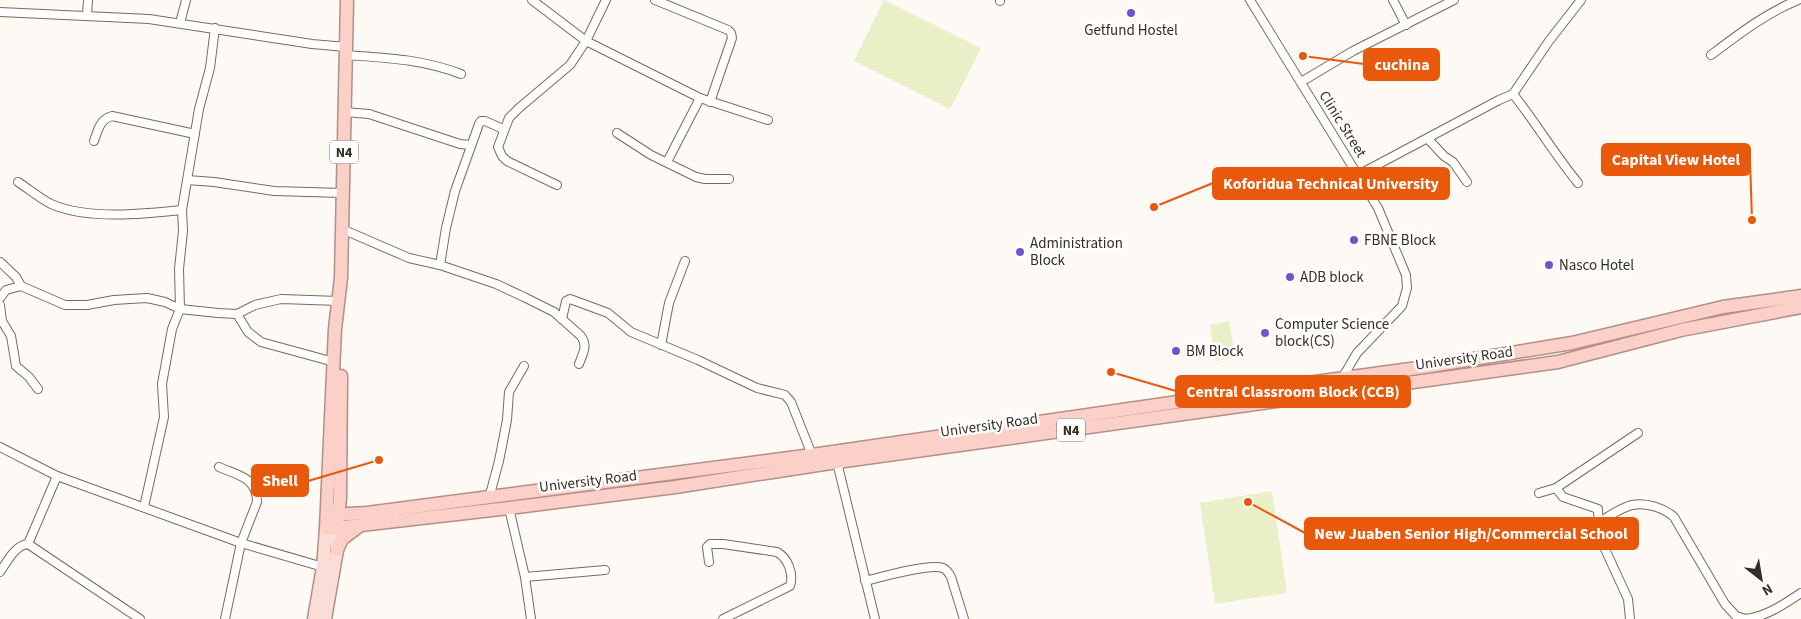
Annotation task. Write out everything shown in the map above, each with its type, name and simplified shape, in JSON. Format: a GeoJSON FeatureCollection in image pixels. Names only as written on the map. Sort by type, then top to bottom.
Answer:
{"type":"FeatureCollection","features":[{"type":"Feature","properties":{"kind":"highway","name":"N4"},"geometry":{"type":"LineString","coordinates":[[332,522],[334,362],[342,229],[347,0]]}},
{"type":"Feature","properties":{"kind":"highway","name":"University Road"},"geometry":{"type":"LineString","coordinates":[[332,522],[367,513],[812,455],[1341,378],[1424,368],[1572,343],[1723,307],[1801,296]]}},
{"type":"Feature","properties":{"kind":"highway","name":"N4"},"geometry":{"type":"LineString","coordinates":[[332,522],[340,499],[342,327],[339,302]]}},
{"type":"Feature","properties":{"kind":"highway","name":"University Road"},"geometry":{"type":"LineString","coordinates":[[332,522],[359,526],[665,488],[836,462],[1558,362],[1681,330],[1801,307]]}},
{"type":"Feature","properties":{"kind":"highway"},"geometry":{"type":"LineString","coordinates":[[340,499],[347,509],[367,513]]}},
{"type":"Feature","properties":{"kind":"highway"},"geometry":{"type":"LineString","coordinates":[[337,550],[342,539],[359,526]]}},
{"type":"Feature","properties":{"kind":"main road"},"geometry":{"type":"LineString","coordinates":[[325,619],[337,550],[332,522]]}},
{"type":"Feature","properties":{"kind":"main road"},"geometry":{"type":"LineString","coordinates":[[314,619],[332,522]]}},
{"type":"Feature","properties":{"kind":"street"},"geometry":{"type":"LineString","coordinates":[[87,15],[88,0]]}},
{"type":"Feature","properties":{"kind":"street"},"geometry":{"type":"LineString","coordinates":[[180,23],[186,0]]}},
{"type":"Feature","properties":{"kind":"street"},"geometry":{"type":"LineString","coordinates":[[532,0],[586,41],[700,98],[768,120]]}},
{"type":"Feature","properties":{"kind":"street"},"geometry":{"type":"LineString","coordinates":[[557,185],[507,161],[502,156],[498,146],[509,118],[570,65],[586,41],[606,0]]}},
{"type":"Feature","properties":{"kind":"street"},"geometry":{"type":"LineString","coordinates":[[655,0],[728,30],[731,33],[732,38],[710,102]]}},
{"type":"Feature","properties":{"kind":"street"},"geometry":{"type":"LineString","coordinates":[[1393,0],[1406,25]]}},
{"type":"Feature","properties":{"kind":"street"},"geometry":{"type":"LineString","coordinates":[[1301,82],[1353,51],[1454,0]]}},
{"type":"Feature","properties":{"kind":"street"},"geometry":{"type":"LineString","coordinates":[[1358,175],[1513,94],[1549,41],[1581,0]]}},
{"type":"Feature","properties":{"kind":"street"},"geometry":{"type":"LineString","coordinates":[[1710,55],[1749,27],[1782,7],[1798,0]]}},
{"type":"Feature","properties":{"kind":"street","name":"Clinic Street"},"geometry":{"type":"LineString","coordinates":[[1253,2],[1378,208],[1406,275],[1407,288],[1402,306],[1357,353],[1334,392]]}},
{"type":"Feature","properties":{"kind":"street"},"geometry":{"type":"LineString","coordinates":[[0,12],[48,16],[87,15],[180,23],[346,51],[412,60],[439,66],[461,74]]}},
{"type":"Feature","properties":{"kind":"street"},"geometry":{"type":"LineString","coordinates":[[144,507],[164,417],[162,384],[172,329],[180,309],[179,268],[183,231],[182,210],[195,134],[210,68],[215,28]]}},
{"type":"Feature","properties":{"kind":"street"},"geometry":{"type":"LineString","coordinates":[[1513,94],[1578,183]]}},
{"type":"Feature","properties":{"kind":"street"},"geometry":{"type":"LineString","coordinates":[[667,162],[700,98]]}},
{"type":"Feature","properties":{"kind":"street"},"geometry":{"type":"LineString","coordinates":[[345,112],[369,114],[460,144],[471,145]]}},
{"type":"Feature","properties":{"kind":"street"},"geometry":{"type":"LineString","coordinates":[[94,141],[102,121],[106,117],[112,116],[195,134]]}},
{"type":"Feature","properties":{"kind":"street"},"geometry":{"type":"LineString","coordinates":[[440,265],[455,191],[481,121],[504,130]]}},
{"type":"Feature","properties":{"kind":"street"},"geometry":{"type":"LineString","coordinates":[[617,133],[651,155],[696,177],[729,179]]}},
{"type":"Feature","properties":{"kind":"street"},"geometry":{"type":"LineString","coordinates":[[1428,139],[1444,156],[1453,162],[1467,182]]}},
{"type":"Feature","properties":{"kind":"street"},"geometry":{"type":"LineString","coordinates":[[186,180],[274,191],[343,193]]}},
{"type":"Feature","properties":{"kind":"street"},"geometry":{"type":"LineString","coordinates":[[18,182],[51,204],[85,213],[151,213],[182,210]]}},
{"type":"Feature","properties":{"kind":"street"},"geometry":{"type":"LineString","coordinates":[[342,229],[409,258],[440,265],[503,287],[554,312],[584,340],[586,346],[579,364]]}},
{"type":"Feature","properties":{"kind":"street"},"geometry":{"type":"LineString","coordinates":[[661,345],[669,303],[685,261]]}},
{"type":"Feature","properties":{"kind":"street"},"geometry":{"type":"LineString","coordinates":[[0,262],[16,277],[21,286],[65,305],[87,305],[114,300],[147,298],[165,302],[180,309],[237,314],[255,305],[281,299],[339,302]]}},
{"type":"Feature","properties":{"kind":"street"},"geometry":{"type":"LineString","coordinates":[[0,298],[6,290],[21,286]]}},
{"type":"Feature","properties":{"kind":"street"},"geometry":{"type":"LineString","coordinates":[[562,319],[566,301],[570,299],[608,314],[631,332],[698,360],[757,388],[785,395],[789,398],[812,455]]}},
{"type":"Feature","properties":{"kind":"street"},"geometry":{"type":"LineString","coordinates":[[0,305],[1,321],[11,336],[16,366],[30,377],[38,389]]}},
{"type":"Feature","properties":{"kind":"street"},"geometry":{"type":"LineString","coordinates":[[237,314],[248,332],[261,342],[334,362]]}},
{"type":"Feature","properties":{"kind":"street"},"geometry":{"type":"LineString","coordinates":[[489,498],[507,420],[509,392],[524,366]]}},
{"type":"Feature","properties":{"kind":"street"},"geometry":{"type":"LineString","coordinates":[[1539,493],[1556,488],[1638,433]]}},
{"type":"Feature","properties":{"kind":"street"},"geometry":{"type":"LineString","coordinates":[[0,446],[57,476],[241,543],[323,567]]}},
{"type":"Feature","properties":{"kind":"street"},"geometry":{"type":"LineString","coordinates":[[836,462],[875,619]]}},
{"type":"Feature","properties":{"kind":"street"},"geometry":{"type":"LineString","coordinates":[[219,468],[248,479],[257,495],[257,502],[241,543],[225,619]]}},
{"type":"Feature","properties":{"kind":"street"},"geometry":{"type":"LineString","coordinates":[[28,544],[57,476]]}},
{"type":"Feature","properties":{"kind":"street"},"geometry":{"type":"LineString","coordinates":[[1556,488],[1563,497],[1598,510],[1599,536],[1628,599],[1630,619]]}},
{"type":"Feature","properties":{"kind":"street"},"geometry":{"type":"LineString","coordinates":[[1599,522],[1631,505],[1649,506],[1667,511],[1674,517],[1725,604],[1736,616],[1746,619],[1759,617],[1801,593]]}},
{"type":"Feature","properties":{"kind":"street"},"geometry":{"type":"LineString","coordinates":[[508,508],[525,577],[530,619]]}},
{"type":"Feature","properties":{"kind":"street"},"geometry":{"type":"LineString","coordinates":[[1,567],[17,549],[28,544],[140,619]]}},
{"type":"Feature","properties":{"kind":"street"},"geometry":{"type":"LineString","coordinates":[[709,562],[707,547],[710,544],[723,544],[777,552],[782,555],[791,570],[790,586],[723,619]]}},
{"type":"Feature","properties":{"kind":"street"},"geometry":{"type":"LineString","coordinates":[[865,581],[926,568],[944,569],[951,577],[964,619]]}},
{"type":"Feature","properties":{"kind":"street"},"geometry":{"type":"LineString","coordinates":[[525,577],[605,570]]}},
{"type":"Feature","properties":{"kind":"green space"},"geometry":{"type":"Polygon","coordinates":[[[884,0],[981,48],[950,109],[854,61],[884,0]]]}},
{"type":"Feature","properties":{"kind":"green space"},"geometry":{"type":"Polygon","coordinates":[[[1229,321],[1235,357],[1216,361],[1210,325],[1229,321]]]}},
{"type":"Feature","properties":{"kind":"green space"},"geometry":{"type":"Polygon","coordinates":[[[1272,491],[1287,593],[1215,604],[1200,503],[1272,491]]]}},
{"type":"Feature","properties":{"kind":"place","name":"Getfund Hostel"},"geometry":{"type":"Point","coordinates":[1131,13]}},
{"type":"Feature","properties":{"kind":"place","name":"cuchina"},"geometry":{"type":"Point","coordinates":[1303,56]}},
{"type":"Feature","properties":{"kind":"place","name":"Koforidua Technical University"},"geometry":{"type":"Point","coordinates":[1154,207]}},
{"type":"Feature","properties":{"kind":"place","name":"Capital View Hotel"},"geometry":{"type":"Point","coordinates":[1752,220]}},
{"type":"Feature","properties":{"kind":"place","name":"FBNE Block"},"geometry":{"type":"Point","coordinates":[1354,240]}},
{"type":"Feature","properties":{"kind":"place","name":"Administration Block"},"geometry":{"type":"Point","coordinates":[1020,252]}},
{"type":"Feature","properties":{"kind":"place","name":"Nasco Hotel"},"geometry":{"type":"Point","coordinates":[1549,265]}},
{"type":"Feature","properties":{"kind":"place","name":"ADB block"},"geometry":{"type":"Point","coordinates":[1290,277]}},
{"type":"Feature","properties":{"kind":"place","name":"Computer Science block(CS)"},"geometry":{"type":"Point","coordinates":[1265,333]}},
{"type":"Feature","properties":{"kind":"place","name":"BM Block"},"geometry":{"type":"Point","coordinates":[1176,351]}},
{"type":"Feature","properties":{"kind":"place","name":"Central Classroom Block (CCB)"},"geometry":{"type":"Point","coordinates":[1111,372]}},
{"type":"Feature","properties":{"kind":"place","name":"Shell"},"geometry":{"type":"Point","coordinates":[379,460]}},
{"type":"Feature","properties":{"kind":"place","name":"New Juaben Senior High/Commercial School"},"geometry":{"type":"Point","coordinates":[1248,502]}}]}
